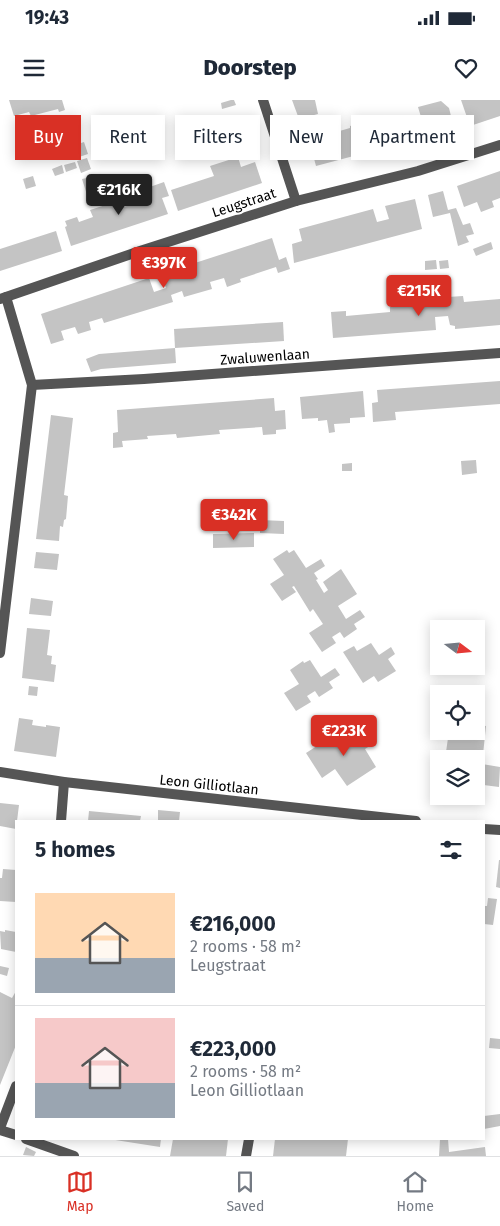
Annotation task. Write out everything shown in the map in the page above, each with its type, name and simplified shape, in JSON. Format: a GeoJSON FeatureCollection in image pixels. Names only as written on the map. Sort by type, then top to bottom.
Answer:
{"type":"FeatureCollection","features":[{"type":"Feature","properties":{"kind":"street"},"geometry":{"type":"LineString","coordinates":[[263,100],[296,201]]}},
{"type":"Feature","properties":{"kind":"street","name":"Leugstraat"},"geometry":{"type":"LineString","coordinates":[[3,298],[140,251],[296,201],[418,171],[500,145]]}},
{"type":"Feature","properties":{"kind":"street"},"geometry":{"type":"LineString","coordinates":[[0,652],[32,385],[3,298]]}},
{"type":"Feature","properties":{"kind":"street","name":"Zwaluwenlaan"},"geometry":{"type":"LineString","coordinates":[[32,385],[144,380],[500,353]]}},
{"type":"Feature","properties":{"kind":"street","name":"Leon Gilliotlaan"},"geometry":{"type":"LineString","coordinates":[[0,772],[64,782],[407,820]]}},
{"type":"Feature","properties":{"kind":"street"},"geometry":{"type":"LineString","coordinates":[[61,820],[64,782]]}},
{"type":"Feature","properties":{"kind":"street"},"geometry":{"type":"LineString","coordinates":[[485,828],[500,830]]}},
{"type":"Feature","properties":{"kind":"street"},"geometry":{"type":"LineString","coordinates":[[15,1089],[0,1129],[15,1135]]}},
{"type":"Feature","properties":{"kind":"street"},"geometry":{"type":"LineString","coordinates":[[29,1140],[74,1156]]}},
{"type":"Feature","properties":{"kind":"street"},"geometry":{"type":"LineString","coordinates":[[246,1156],[249,1140]]}},
{"type":"Feature","properties":{"kind":"building"},"geometry":{"type":"Polygon","coordinates":[[[9,100],[62,100],[65,110],[59,112],[58,109],[35,115],[30,115],[29,112],[14,116],[9,100]]]}},
{"type":"Feature","properties":{"kind":"building"},"geometry":{"type":"Polygon","coordinates":[[[234,100],[236,105],[222,109],[221,103],[234,100]]]}},
{"type":"Feature","properties":{"kind":"building"},"geometry":{"type":"Polygon","coordinates":[[[292,100],[315,100],[318,114],[298,115],[292,100]]]}},
{"type":"Feature","properties":{"kind":"building"},"geometry":{"type":"Polygon","coordinates":[[[461,100],[500,100],[500,116],[474,125],[474,115],[466,115],[461,100]]]}},
{"type":"Feature","properties":{"kind":"building"},"geometry":{"type":"Polygon","coordinates":[[[441,101],[449,108],[451,115],[420,115],[418,107],[441,101]]]}},
{"type":"Feature","properties":{"kind":"building"},"geometry":{"type":"Polygon","coordinates":[[[350,126],[351,157],[341,159],[341,131],[350,128],[350,126]]]}},
{"type":"Feature","properties":{"kind":"building"},"geometry":{"type":"Polygon","coordinates":[[[84,142],[88,154],[81,156],[81,143],[84,142]]]}},
{"type":"Feature","properties":{"kind":"building"},"geometry":{"type":"Polygon","coordinates":[[[87,158],[91,169],[81,173],[77,161],[87,158]]]}},
{"type":"Feature","properties":{"kind":"building"},"geometry":{"type":"Polygon","coordinates":[[[229,160],[239,160],[241,167],[255,162],[262,183],[178,211],[171,190],[214,176],[210,166],[229,160]]]}},
{"type":"Feature","properties":{"kind":"building"},"geometry":{"type":"Polygon","coordinates":[[[314,160],[339,160],[316,166],[314,160]]]}},
{"type":"Feature","properties":{"kind":"building"},"geometry":{"type":"Polygon","coordinates":[[[75,162],[77,168],[66,172],[64,165],[75,162]]]}},
{"type":"Feature","properties":{"kind":"building"},"geometry":{"type":"Polygon","coordinates":[[[62,165],[64,173],[55,176],[52,169],[62,165]]]}},
{"type":"Feature","properties":{"kind":"building"},"geometry":{"type":"Polygon","coordinates":[[[500,171],[500,198],[492,201],[494,207],[481,212],[477,202],[464,207],[457,186],[500,171]]]}},
{"type":"Feature","properties":{"kind":"building"},"geometry":{"type":"Polygon","coordinates":[[[33,176],[36,186],[26,189],[23,179],[33,176]]]}},
{"type":"Feature","properties":{"kind":"building"},"geometry":{"type":"Polygon","coordinates":[[[87,178],[94,200],[89,201],[82,179],[87,178]]]}},
{"type":"Feature","properties":{"kind":"building"},"geometry":{"type":"Polygon","coordinates":[[[164,182],[169,196],[162,198],[168,214],[71,246],[65,221],[77,217],[79,222],[93,217],[90,210],[118,201],[120,208],[134,204],[132,197],[145,192],[144,189],[164,182]]]}},
{"type":"Feature","properties":{"kind":"building"},"geometry":{"type":"Polygon","coordinates":[[[443,191],[448,210],[456,208],[463,225],[470,223],[474,234],[466,236],[469,242],[458,246],[450,213],[433,217],[428,195],[443,191]]]}},
{"type":"Feature","properties":{"kind":"building"},"geometry":{"type":"Polygon","coordinates":[[[415,199],[422,229],[294,263],[292,244],[302,241],[299,229],[373,209],[377,222],[389,219],[385,206],[415,199]]]}},
{"type":"Feature","properties":{"kind":"building"},"geometry":{"type":"Polygon","coordinates":[[[56,231],[62,251],[0,271],[0,249],[56,231]]]}},
{"type":"Feature","properties":{"kind":"building"},"geometry":{"type":"Polygon","coordinates":[[[272,238],[279,260],[286,257],[290,269],[278,273],[276,267],[240,279],[241,282],[227,287],[224,278],[210,282],[212,289],[184,297],[182,291],[171,295],[173,302],[104,323],[102,318],[89,322],[91,330],[78,334],[75,327],[61,331],[64,340],[51,344],[41,314],[149,278],[154,292],[166,288],[161,274],[272,238]]]}},
{"type":"Feature","properties":{"kind":"building"},"geometry":{"type":"Polygon","coordinates":[[[491,242],[493,249],[476,256],[473,249],[491,242]]]}},
{"type":"Feature","properties":{"kind":"building"},"geometry":{"type":"Polygon","coordinates":[[[436,260],[437,269],[425,270],[425,261],[436,260]]]}},
{"type":"Feature","properties":{"kind":"building"},"geometry":{"type":"Polygon","coordinates":[[[448,260],[449,268],[440,269],[439,261],[448,260]]]}},
{"type":"Feature","properties":{"kind":"building"},"geometry":{"type":"Polygon","coordinates":[[[463,296],[464,302],[500,299],[500,325],[455,329],[455,326],[450,325],[448,316],[435,317],[436,330],[333,338],[331,312],[346,311],[346,316],[390,312],[390,307],[418,305],[418,299],[463,296]]]}},
{"type":"Feature","properties":{"kind":"building"},"geometry":{"type":"Polygon","coordinates":[[[283,322],[284,341],[175,348],[174,329],[283,322]]]}},
{"type":"Feature","properties":{"kind":"building"},"geometry":{"type":"Polygon","coordinates":[[[175,348],[176,363],[101,369],[91,372],[86,359],[99,354],[175,348]]]}},
{"type":"Feature","properties":{"kind":"building"},"geometry":{"type":"Polygon","coordinates":[[[500,381],[500,404],[395,412],[396,420],[373,422],[372,403],[378,402],[377,390],[500,381]]]}},
{"type":"Feature","properties":{"kind":"building"},"geometry":{"type":"Polygon","coordinates":[[[363,391],[365,417],[350,418],[350,423],[334,424],[335,432],[329,433],[327,420],[318,421],[318,418],[302,419],[300,397],[363,391]]]}},
{"type":"Feature","properties":{"kind":"building"},"geometry":{"type":"Polygon","coordinates":[[[274,398],[275,411],[285,410],[286,429],[276,430],[276,434],[263,435],[262,427],[219,430],[220,434],[177,438],[176,434],[147,436],[148,439],[122,441],[123,447],[113,448],[113,433],[118,432],[117,410],[274,398]]]}},
{"type":"Feature","properties":{"kind":"building"},"geometry":{"type":"Polygon","coordinates":[[[51,415],[73,418],[64,495],[68,496],[66,519],[64,520],[63,527],[60,526],[59,541],[36,539],[51,415]]]}},
{"type":"Feature","properties":{"kind":"building"},"geometry":{"type":"Polygon","coordinates":[[[476,460],[477,473],[462,475],[461,461],[476,460]]]}},
{"type":"Feature","properties":{"kind":"building"},"geometry":{"type":"Polygon","coordinates":[[[352,463],[352,471],[342,471],[342,464],[352,463]]]}},
{"type":"Feature","properties":{"kind":"building"},"geometry":{"type":"Polygon","coordinates":[[[260,520],[284,521],[284,534],[260,533],[260,520]]]}},
{"type":"Feature","properties":{"kind":"building"},"geometry":{"type":"Polygon","coordinates":[[[254,533],[254,547],[213,548],[213,534],[254,533]]]}},
{"type":"Feature","properties":{"kind":"building"},"geometry":{"type":"Polygon","coordinates":[[[287,550],[289,553],[294,550],[306,568],[321,559],[325,566],[314,573],[324,593],[328,590],[323,582],[341,569],[357,594],[338,606],[346,619],[360,610],[365,617],[354,624],[357,629],[344,638],[340,632],[332,637],[336,643],[322,652],[309,633],[323,624],[313,609],[310,612],[294,586],[292,587],[296,592],[282,601],[270,584],[284,575],[273,559],[287,550]]]}},
{"type":"Feature","properties":{"kind":"building"},"geometry":{"type":"Polygon","coordinates":[[[36,552],[59,554],[57,570],[34,568],[36,552]]]}},
{"type":"Feature","properties":{"kind":"building"},"geometry":{"type":"Polygon","coordinates":[[[31,598],[53,601],[51,616],[29,614],[31,598]]]}},
{"type":"Feature","properties":{"kind":"building"},"geometry":{"type":"Polygon","coordinates":[[[27,628],[50,630],[47,655],[52,656],[51,664],[56,665],[54,682],[22,678],[27,628]]]}},
{"type":"Feature","properties":{"kind":"building"},"geometry":{"type":"Polygon","coordinates":[[[371,643],[379,655],[391,647],[395,654],[388,659],[396,671],[378,682],[374,676],[363,683],[343,652],[354,646],[357,651],[371,643]]]}},
{"type":"Feature","properties":{"kind":"building"},"geometry":{"type":"Polygon","coordinates":[[[310,660],[321,677],[335,668],[340,675],[329,682],[333,688],[319,697],[315,691],[307,696],[311,702],[296,711],[284,693],[299,684],[290,670],[303,661],[304,663],[310,660]]]}},
{"type":"Feature","properties":{"kind":"building"},"geometry":{"type":"Polygon","coordinates":[[[29,686],[38,687],[37,696],[28,695],[29,686]]]}},
{"type":"Feature","properties":{"kind":"building"},"geometry":{"type":"Polygon","coordinates":[[[19,718],[33,720],[32,725],[60,727],[56,757],[14,751],[19,718]]]}},
{"type":"Feature","properties":{"kind":"building"},"geometry":{"type":"Polygon","coordinates":[[[368,730],[376,742],[365,749],[376,767],[347,786],[335,769],[322,778],[306,753],[331,737],[335,743],[347,735],[351,741],[368,730]]]}},
{"type":"Feature","properties":{"kind":"building"},"geometry":{"type":"Polygon","coordinates":[[[448,740],[485,740],[483,750],[446,750],[448,740]]]}},
{"type":"Feature","properties":{"kind":"building"},"geometry":{"type":"Polygon","coordinates":[[[485,764],[500,767],[499,787],[485,785],[485,764]]]}},
{"type":"Feature","properties":{"kind":"building"},"geometry":{"type":"Polygon","coordinates":[[[0,803],[19,805],[15,829],[0,826],[0,803]]]}},
{"type":"Feature","properties":{"kind":"building"},"geometry":{"type":"Polygon","coordinates":[[[158,810],[180,812],[179,820],[158,820],[158,810]]]}},
{"type":"Feature","properties":{"kind":"building"},"geometry":{"type":"Polygon","coordinates":[[[89,811],[141,816],[140,820],[88,820],[89,811]]]}},
{"type":"Feature","properties":{"kind":"building"},"geometry":{"type":"Polygon","coordinates":[[[500,860],[500,888],[496,887],[500,860]]]}},
{"type":"Feature","properties":{"kind":"building"},"geometry":{"type":"Polygon","coordinates":[[[3,869],[15,870],[15,902],[0,901],[0,878],[2,878],[3,869]]]}},
{"type":"Feature","properties":{"kind":"building"},"geometry":{"type":"Polygon","coordinates":[[[488,898],[497,899],[493,925],[485,924],[485,906],[487,906],[488,898]]]}},
{"type":"Feature","properties":{"kind":"building"},"geometry":{"type":"Polygon","coordinates":[[[5,930],[15,932],[15,952],[1,949],[0,931],[5,932],[5,930]]]}},
{"type":"Feature","properties":{"kind":"building"},"geometry":{"type":"Polygon","coordinates":[[[0,966],[9,968],[7,976],[0,974],[0,966]]]}},
{"type":"Feature","properties":{"kind":"building"},"geometry":{"type":"Polygon","coordinates":[[[0,992],[12,998],[15,993],[15,1048],[0,1085],[0,992]]]}},
{"type":"Feature","properties":{"kind":"building"},"geometry":{"type":"Polygon","coordinates":[[[490,1038],[500,1039],[500,1049],[489,1048],[490,1038]]]}},
{"type":"Feature","properties":{"kind":"building"},"geometry":{"type":"Polygon","coordinates":[[[500,1114],[500,1126],[485,1129],[485,1116],[500,1114]]]}},
{"type":"Feature","properties":{"kind":"building"},"geometry":{"type":"Polygon","coordinates":[[[115,1140],[161,1140],[160,1147],[115,1140]]]}},
{"type":"Feature","properties":{"kind":"building"},"geometry":{"type":"Polygon","coordinates":[[[173,1140],[228,1140],[226,1156],[170,1156],[173,1140]]]}},
{"type":"Feature","properties":{"kind":"building"},"geometry":{"type":"Polygon","coordinates":[[[275,1140],[348,1140],[346,1156],[273,1156],[275,1140]]]}},
{"type":"Feature","properties":{"kind":"building"},"geometry":{"type":"Polygon","coordinates":[[[440,1140],[448,1140],[449,1152],[485,1147],[486,1156],[439,1156],[440,1140]]]}},
{"type":"Feature","properties":{"kind":"building"},"geometry":{"type":"Polygon","coordinates":[[[26,1147],[36,1152],[34,1156],[23,1155],[26,1147]]]}}]}
